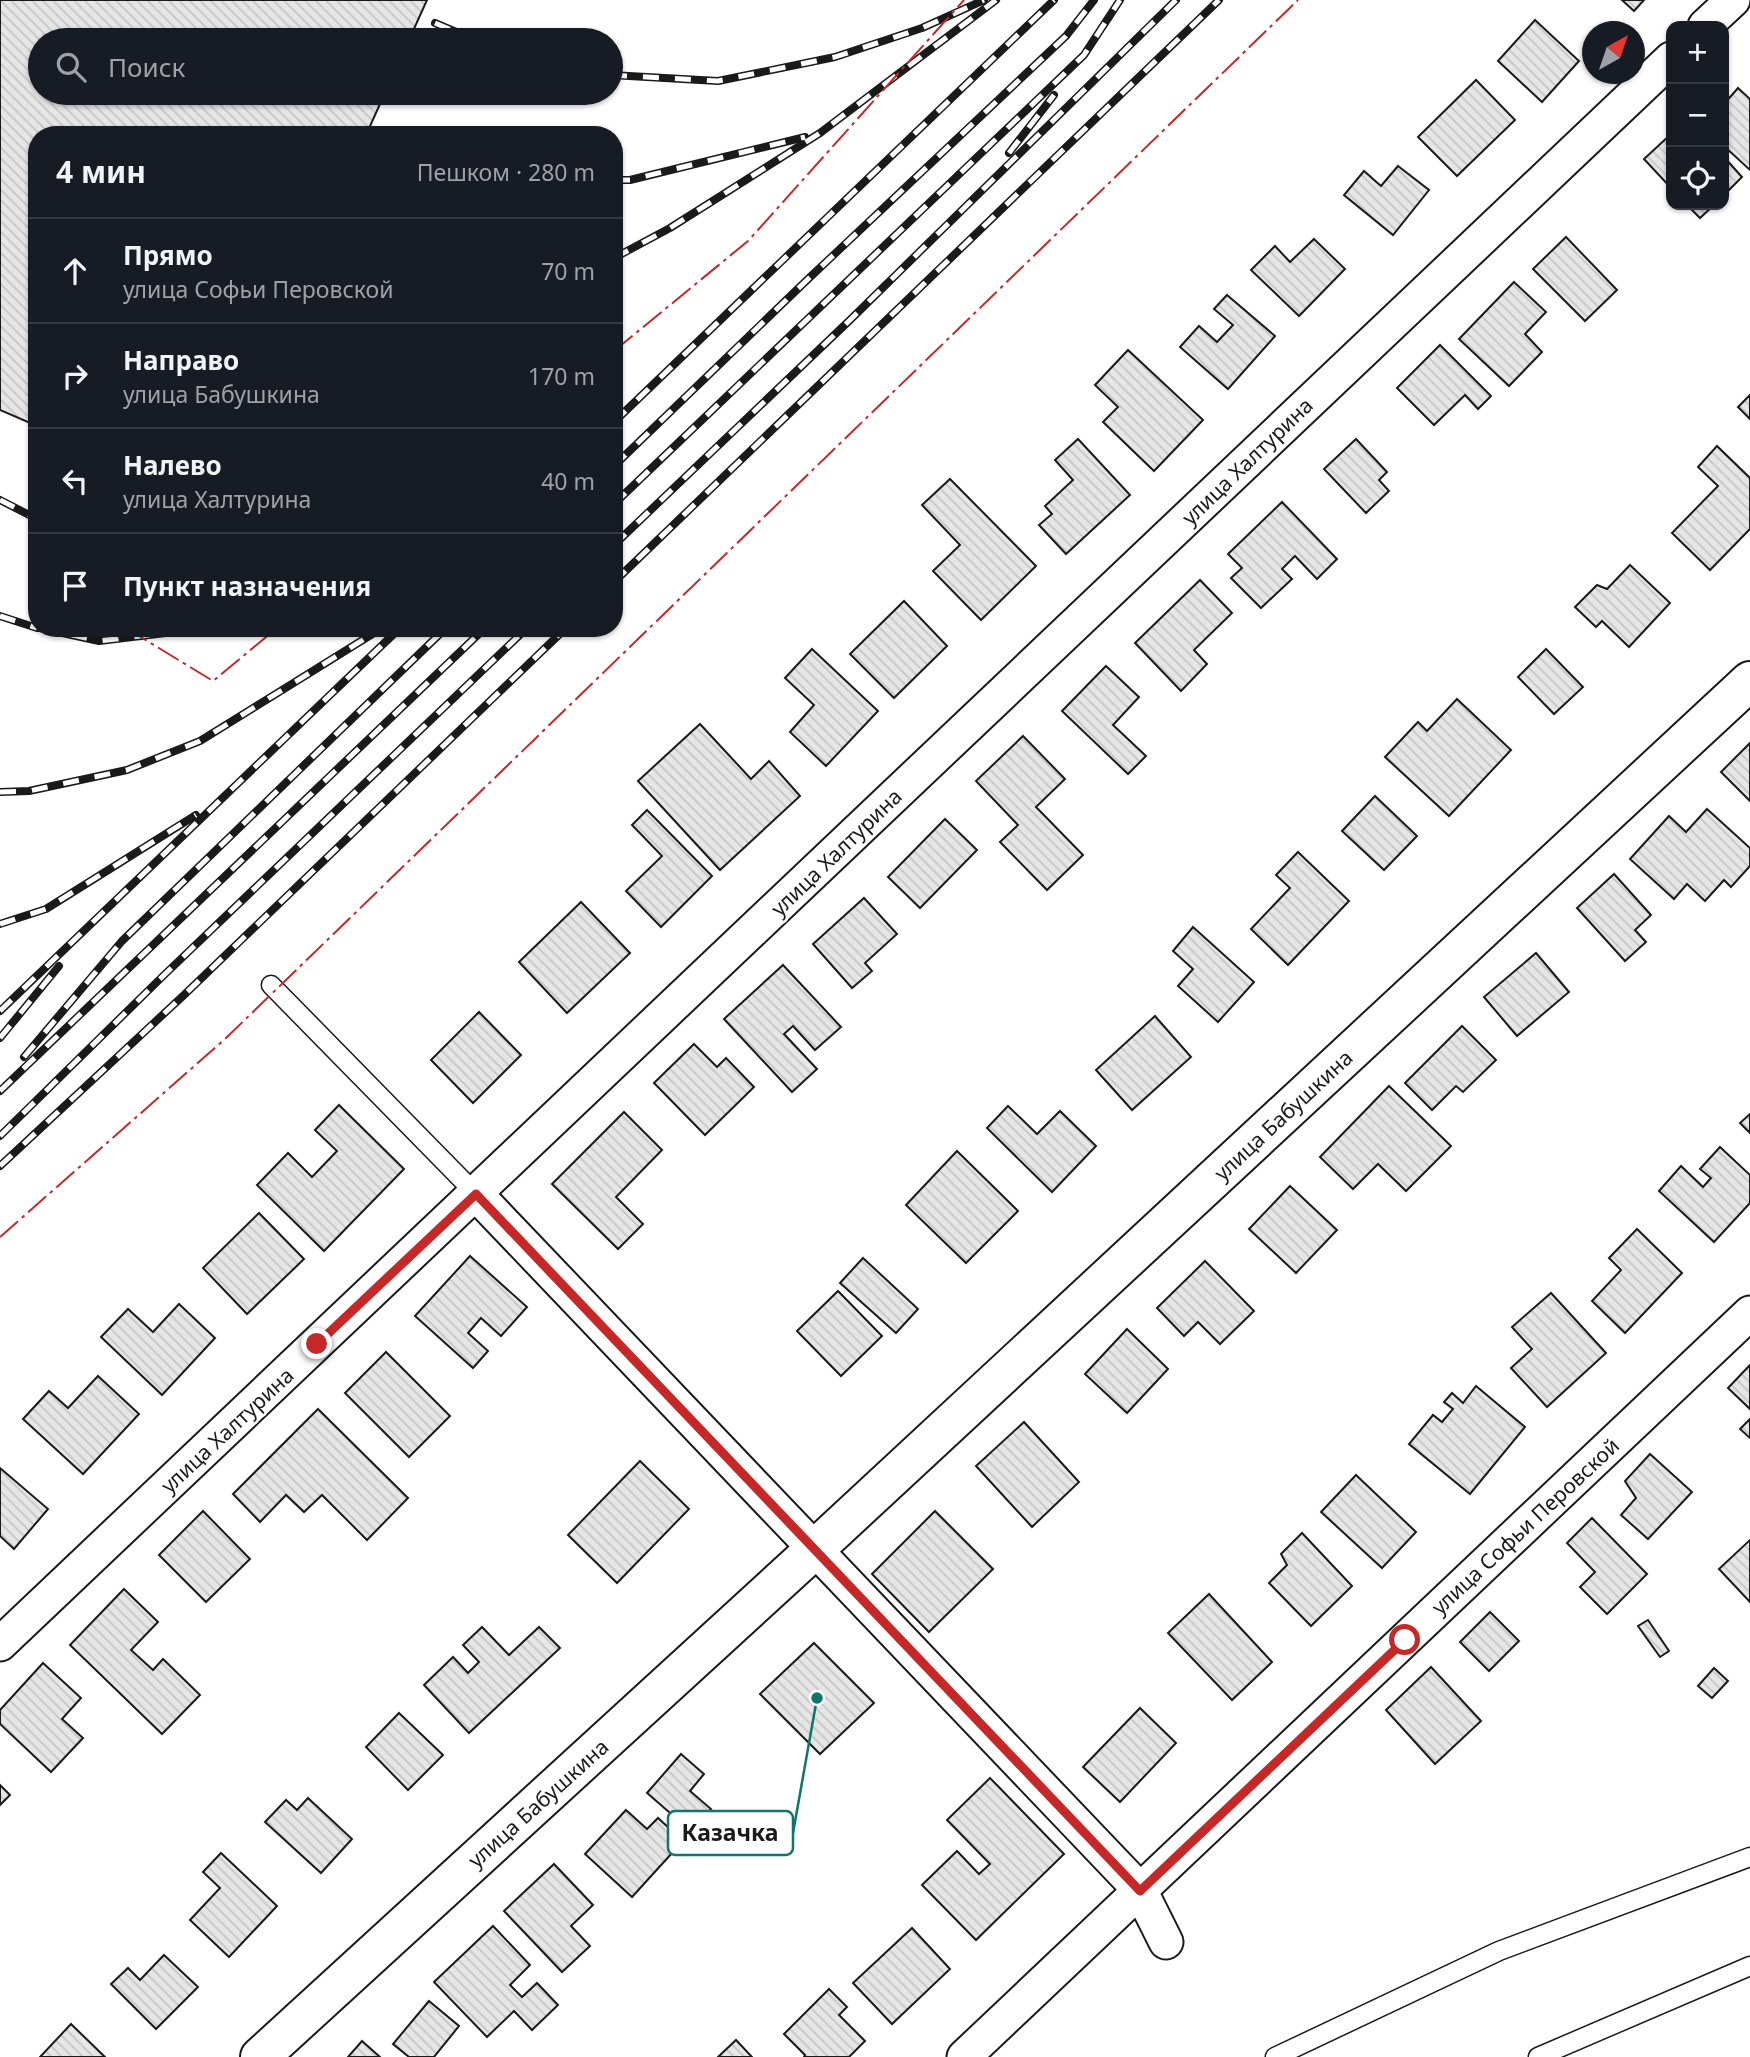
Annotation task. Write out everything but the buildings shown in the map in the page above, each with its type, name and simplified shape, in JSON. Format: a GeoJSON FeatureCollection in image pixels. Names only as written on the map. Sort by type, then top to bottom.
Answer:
{"type":"FeatureCollection","features":[{"type":"Feature","properties":{"kind":"street"},"geometry":{"type":"LineString","coordinates":[[1710,21],[1733,0]]}},
{"type":"Feature","properties":{"kind":"street","name":"улица Халтурина"},"geometry":{"type":"LineString","coordinates":[[0,1644],[1666,64]]}},
{"type":"Feature","properties":{"kind":"street","name":"улица Бабушкина"},"geometry":{"type":"LineString","coordinates":[[260,2057],[815,1549],[1750,681]]}},
{"type":"Feature","properties":{"kind":"street"},"geometry":{"type":"LineString","coordinates":[[476,1194],[1140,1891],[1166,1942]]}},
{"type":"Feature","properties":{"kind":"street","name":"улица Софьи Перовской"},"geometry":{"type":"LineString","coordinates":[[964,2057],[1750,1313]]}},
{"type":"Feature","properties":{"kind":"lane"},"geometry":{"type":"LineString","coordinates":[[271,985],[476,1194]]}},
{"type":"Feature","properties":{"kind":"lane"},"geometry":{"type":"LineString","coordinates":[[1275,2057],[1499,1951],[1750,1857]]}},
{"type":"Feature","properties":{"kind":"lane"},"geometry":{"type":"LineString","coordinates":[[1538,2057],[1750,1966]]}},
{"type":"Feature","properties":{"kind":"railway"},"geometry":{"type":"LineString","coordinates":[[623,76],[718,81],[835,57],[922,28],[984,0]]}},
{"type":"Feature","properties":{"kind":"railway"},"geometry":{"type":"LineString","coordinates":[[623,253],[670,228],[820,133],[996,0]]}},
{"type":"Feature","properties":{"kind":"railway"},"geometry":{"type":"LineString","coordinates":[[623,413],[1054,0]]}},
{"type":"Feature","properties":{"kind":"railway"},"geometry":{"type":"LineString","coordinates":[[623,457],[1066,36],[1094,0]]}},
{"type":"Feature","properties":{"kind":"railway"},"geometry":{"type":"LineString","coordinates":[[623,495],[1084,55],[1120,0]]}},
{"type":"Feature","properties":{"kind":"railway"},"geometry":{"type":"LineString","coordinates":[[623,536],[850,320],[1176,0]]}},
{"type":"Feature","properties":{"kind":"railway"},"geometry":{"type":"LineString","coordinates":[[623,573],[1219,0]]}},
{"type":"Feature","properties":{"kind":"railway"},"geometry":{"type":"LineString","coordinates":[[435,23],[447,28]]}},
{"type":"Feature","properties":{"kind":"railway"},"geometry":{"type":"LineString","coordinates":[[1009,153],[1054,95]]}},
{"type":"Feature","properties":{"kind":"railway"},"geometry":{"type":"LineString","coordinates":[[623,180],[805,137]]}},
{"type":"Feature","properties":{"kind":"railway"},"geometry":{"type":"LineString","coordinates":[[0,500],[28,514]]}},
{"type":"Feature","properties":{"kind":"railway"},"geometry":{"type":"LineString","coordinates":[[0,616],[28,625]]}},
{"type":"Feature","properties":{"kind":"railway"},"geometry":{"type":"LineString","coordinates":[[81,637],[99,641],[132,637]]}},
{"type":"Feature","properties":{"kind":"railway"},"geometry":{"type":"LineString","coordinates":[[0,792],[29,791],[127,770],[200,741],[368,637]]}},
{"type":"Feature","properties":{"kind":"railway"},"geometry":{"type":"LineString","coordinates":[[0,1011],[391,637]]}},
{"type":"Feature","properties":{"kind":"railway"},"geometry":{"type":"LineString","coordinates":[[24,1057],[122,941],[437,637]]}},
{"type":"Feature","properties":{"kind":"railway"},"geometry":{"type":"LineString","coordinates":[[0,1091],[476,637]]}},
{"type":"Feature","properties":{"kind":"railway"},"geometry":{"type":"LineString","coordinates":[[0,1136],[518,637]]}},
{"type":"Feature","properties":{"kind":"railway"},"geometry":{"type":"LineString","coordinates":[[0,1166],[184,995],[557,637]]}},
{"type":"Feature","properties":{"kind":"railway"},"geometry":{"type":"LineString","coordinates":[[0,924],[46,909],[196,815]]}},
{"type":"Feature","properties":{"kind":"railway"},"geometry":{"type":"LineString","coordinates":[[0,1038],[59,966]]}},
{"type":"Feature","properties":{"kind":"power"},"geometry":{"type":"LineString","coordinates":[[623,344],[748,241],[964,0]]}},
{"type":"Feature","properties":{"kind":"power"},"geometry":{"type":"LineString","coordinates":[[0,1237],[225,1039],[1298,0]]}},
{"type":"Feature","properties":{"kind":"power"},"geometry":{"type":"LineString","coordinates":[[141,637],[213,681],[266,637]]}},
{"type":"Feature","properties":{"kind":"place","name":"Казачка"},"geometry":{"type":"Point","coordinates":[817,1698]}},
{"type":"Feature","properties":{"kind":"route"},"geometry":{"type":"LineString","coordinates":[[317,1344],[476,1194],[1140,1891],[1405,1640]]}}]}
